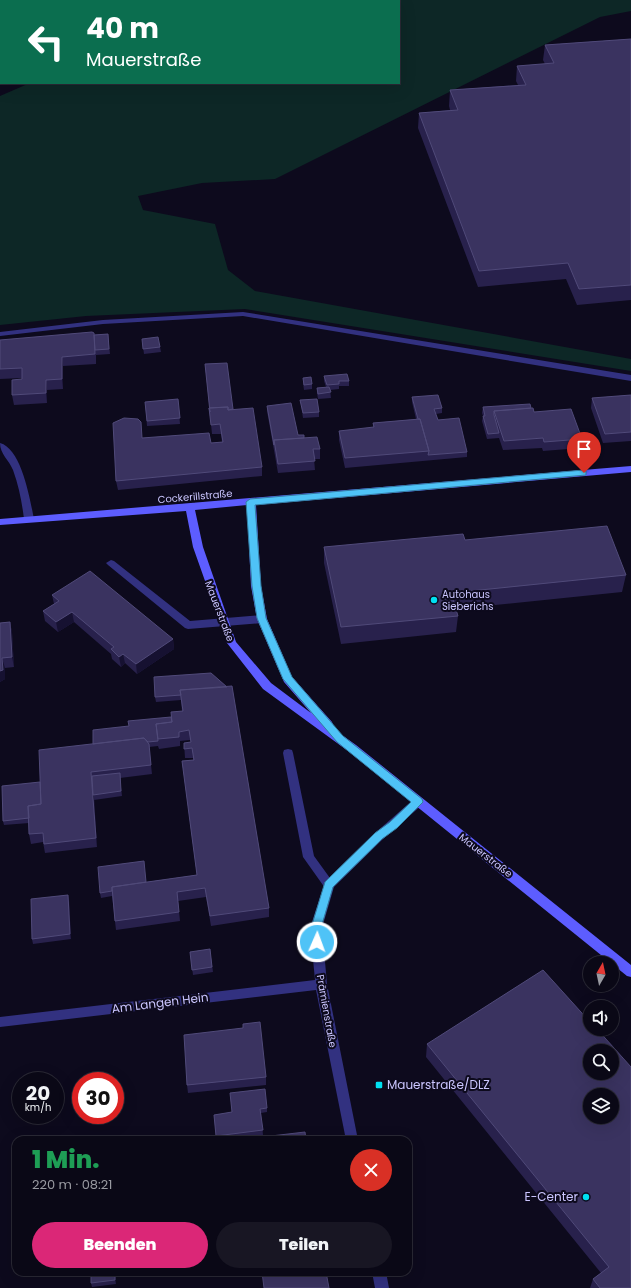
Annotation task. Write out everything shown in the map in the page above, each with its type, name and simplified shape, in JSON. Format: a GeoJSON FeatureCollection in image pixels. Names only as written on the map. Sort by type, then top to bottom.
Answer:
{"type":"FeatureCollection","features":[{"type":"Feature","properties":{"kind":"street"},"geometry":{"type":"LineString","coordinates":[[0,334],[103,322],[243,314],[631,378]]}},
{"type":"Feature","properties":{"kind":"street"},"geometry":{"type":"LineString","coordinates":[[0,446],[7,451],[23,485],[29,519]]}},
{"type":"Feature","properties":{"kind":"street","name":"Cockerillstraße"},"geometry":{"type":"LineString","coordinates":[[0,522],[631,469]]}},
{"type":"Feature","properties":{"kind":"street","name":"Mauerstraße"},"geometry":{"type":"LineString","coordinates":[[250,502],[256,586],[262,618],[288,679],[340,739]]}},
{"type":"Feature","properties":{"kind":"street","name":"Mauerstraße"},"geometry":{"type":"LineString","coordinates":[[190,507],[198,547],[232,643],[267,686],[340,739],[630,970]]}},
{"type":"Feature","properties":{"kind":"street"},"geometry":{"type":"LineString","coordinates":[[111,563],[188,625],[262,618]]}},
{"type":"Feature","properties":{"kind":"street"},"geometry":{"type":"LineString","coordinates":[[288,753],[309,856],[329,885]]}},
{"type":"Feature","properties":{"kind":"street","name":"Prämienstraße"},"geometry":{"type":"LineString","coordinates":[[351,1136],[320,984],[316,928],[329,885],[379,836],[418,802]]}},
{"type":"Feature","properties":{"kind":"street","name":"Am Langen Hein"},"geometry":{"type":"LineString","coordinates":[[0,1022],[320,984]]}},
{"type":"Feature","properties":{"kind":"street"},"geometry":{"type":"LineString","coordinates":[[379,1276],[382,1288]]}},
{"type":"Feature","properties":{"kind":"green space"},"geometry":{"type":"Polygon","coordinates":[[[400,0],[631,0],[631,11],[600,17],[275,179],[202,183],[138,196],[143,210],[215,224],[228,270],[255,291],[631,359],[631,371],[245,309],[86,316],[0,325],[0,96],[28,84],[400,84],[400,0]]]}},
{"type":"Feature","properties":{"kind":"building"},"geometry":{"type":"Polygon","coordinates":[[[631,39],[631,285],[579,289],[568,263],[479,271],[419,113],[458,110],[450,90],[526,85],[517,66],[554,63],[545,45],[631,39]]]}},
{"type":"Feature","properties":{"kind":"building"},"geometry":{"type":"Polygon","coordinates":[[[94,333],[95,354],[62,357],[62,379],[46,380],[46,393],[12,395],[12,380],[22,379],[22,368],[0,369],[0,340],[94,333]]]}},
{"type":"Feature","properties":{"kind":"building"},"geometry":{"type":"Polygon","coordinates":[[[108,334],[109,349],[95,350],[94,335],[108,334]]]}},
{"type":"Feature","properties":{"kind":"building"},"geometry":{"type":"Polygon","coordinates":[[[158,337],[160,347],[143,349],[142,339],[158,337]]]}},
{"type":"Feature","properties":{"kind":"building"},"geometry":{"type":"Polygon","coordinates":[[[227,363],[233,409],[228,410],[228,407],[210,408],[205,364],[227,363]]]}},
{"type":"Feature","properties":{"kind":"building"},"geometry":{"type":"Polygon","coordinates":[[[347,374],[349,381],[339,381],[339,384],[327,385],[324,376],[347,374]]]}},
{"type":"Feature","properties":{"kind":"building"},"geometry":{"type":"Polygon","coordinates":[[[311,377],[312,384],[304,385],[303,378],[311,377]]]}},
{"type":"Feature","properties":{"kind":"building"},"geometry":{"type":"Polygon","coordinates":[[[329,387],[331,392],[318,394],[317,388],[329,387]]]}},
{"type":"Feature","properties":{"kind":"building"},"geometry":{"type":"Polygon","coordinates":[[[438,395],[442,408],[434,409],[438,420],[459,418],[467,452],[428,455],[429,451],[412,397],[438,395]]]}},
{"type":"Feature","properties":{"kind":"building"},"geometry":{"type":"Polygon","coordinates":[[[631,395],[631,432],[605,434],[592,398],[631,395]]]}},
{"type":"Feature","properties":{"kind":"building"},"geometry":{"type":"Polygon","coordinates":[[[178,399],[180,418],[147,421],[145,402],[178,399]]]}},
{"type":"Feature","properties":{"kind":"building"},"geometry":{"type":"Polygon","coordinates":[[[317,399],[319,412],[303,413],[300,400],[317,399]]]}},
{"type":"Feature","properties":{"kind":"building"},"geometry":{"type":"Polygon","coordinates":[[[291,403],[298,435],[304,435],[304,438],[274,440],[274,445],[267,406],[291,403]]]}},
{"type":"Feature","properties":{"kind":"building"},"geometry":{"type":"Polygon","coordinates":[[[530,404],[531,408],[494,411],[499,433],[488,434],[483,416],[485,416],[483,407],[530,404]]]}},
{"type":"Feature","properties":{"kind":"building"},"geometry":{"type":"Polygon","coordinates":[[[228,407],[228,410],[253,408],[262,467],[116,481],[113,423],[124,418],[138,419],[141,422],[142,438],[209,433],[211,443],[223,442],[220,424],[211,425],[209,408],[228,407]]]}},
{"type":"Feature","properties":{"kind":"building"},"geometry":{"type":"Polygon","coordinates":[[[533,408],[534,412],[571,409],[582,439],[544,442],[543,438],[504,441],[494,411],[533,408]]]}},
{"type":"Feature","properties":{"kind":"building"},"geometry":{"type":"Polygon","coordinates":[[[420,419],[429,451],[345,458],[339,431],[374,427],[373,423],[420,419]]]}},
{"type":"Feature","properties":{"kind":"building"},"geometry":{"type":"Polygon","coordinates":[[[317,437],[320,449],[313,449],[315,461],[278,464],[274,440],[317,437]]]}},
{"type":"Feature","properties":{"kind":"building","name":"Autohaus Sieberichs"},"geometry":{"type":"Polygon","coordinates":[[[607,526],[626,575],[451,593],[458,616],[341,627],[324,547],[463,534],[465,540],[607,526]]]}},
{"type":"Feature","properties":{"kind":"building"},"geometry":{"type":"Polygon","coordinates":[[[90,571],[173,639],[136,664],[123,654],[119,657],[111,649],[114,647],[72,612],[56,622],[43,611],[59,601],[52,595],[90,571]]]}},
{"type":"Feature","properties":{"kind":"building"},"geometry":{"type":"Polygon","coordinates":[[[10,622],[12,657],[2,658],[3,670],[0,671],[0,623],[10,622]]]}},
{"type":"Feature","properties":{"kind":"building"},"geometry":{"type":"Polygon","coordinates":[[[211,673],[227,687],[180,690],[181,695],[155,697],[154,677],[211,673]]]}},
{"type":"Feature","properties":{"kind":"building"},"geometry":{"type":"Polygon","coordinates":[[[232,686],[269,908],[210,916],[205,888],[177,892],[179,912],[115,921],[112,887],[197,875],[182,761],[194,760],[192,748],[184,749],[184,743],[191,742],[189,730],[179,732],[179,737],[158,739],[156,724],[172,722],[171,712],[183,711],[180,690],[232,686]]]}},
{"type":"Feature","properties":{"kind":"building"},"geometry":{"type":"Polygon","coordinates":[[[171,717],[172,722],[156,724],[158,741],[148,742],[144,738],[93,744],[93,730],[129,726],[128,721],[171,717]]]}},
{"type":"Feature","properties":{"kind":"building"},"geometry":{"type":"Polygon","coordinates":[[[144,738],[149,744],[151,765],[91,772],[96,838],[44,844],[43,833],[29,834],[28,806],[41,804],[39,750],[144,738]]]}},
{"type":"Feature","properties":{"kind":"building"},"geometry":{"type":"Polygon","coordinates":[[[120,773],[121,791],[93,795],[92,776],[120,773]]]}},
{"type":"Feature","properties":{"kind":"building"},"geometry":{"type":"Polygon","coordinates":[[[40,782],[41,804],[28,806],[29,818],[3,821],[2,786],[40,782]]]}},
{"type":"Feature","properties":{"kind":"building"},"geometry":{"type":"Polygon","coordinates":[[[144,861],[146,882],[112,887],[112,891],[100,893],[98,867],[144,861]]]}},
{"type":"Feature","properties":{"kind":"building"},"geometry":{"type":"Polygon","coordinates":[[[68,895],[70,934],[32,939],[31,899],[68,895]]]}},
{"type":"Feature","properties":{"kind":"building"},"geometry":{"type":"Polygon","coordinates":[[[210,949],[212,967],[192,970],[190,952],[210,949]]]}},
{"type":"Feature","properties":{"kind":"building","name":"E-Center"},"geometry":{"type":"Polygon","coordinates":[[[543,970],[583,1014],[583,1036],[603,1036],[610,1044],[583,1044],[583,1080],[619,1080],[619,1054],[631,1067],[631,1288],[600,1288],[593,1279],[609,1267],[427,1044],[543,970]]]}},
{"type":"Feature","properties":{"kind":"building"},"geometry":{"type":"Polygon","coordinates":[[[260,1022],[266,1077],[187,1085],[184,1035],[243,1028],[243,1024],[260,1022]]]}},
{"type":"Feature","properties":{"kind":"building"},"geometry":{"type":"Polygon","coordinates":[[[265,1089],[267,1108],[260,1109],[263,1130],[216,1136],[214,1115],[232,1112],[230,1093],[265,1089]]]}},
{"type":"Feature","properties":{"kind":"building"},"geometry":{"type":"Polygon","coordinates":[[[305,1132],[306,1136],[271,1136],[305,1132]]]}},
{"type":"Feature","properties":{"kind":"building"},"geometry":{"type":"Polygon","coordinates":[[[91,1276],[115,1276],[115,1280],[91,1283],[91,1276]]]}},
{"type":"Feature","properties":{"kind":"building"},"geometry":{"type":"Polygon","coordinates":[[[262,1276],[327,1276],[329,1288],[264,1288],[262,1276]]]}},
{"type":"Feature","properties":{"kind":"place","name":"Autohaus Sieberichs"},"geometry":{"type":"Point","coordinates":[434,600]}},
{"type":"Feature","properties":{"kind":"place","name":"Mauerstraße/DLZ"},"geometry":{"type":"Point","coordinates":[379,1085]}},
{"type":"Feature","properties":{"kind":"place","name":"E-Center"},"geometry":{"type":"Point","coordinates":[586,1197]}},
{"type":"Feature","properties":{"kind":"route"},"geometry":{"type":"LineString","coordinates":[[317,942],[316,928],[329,885],[379,836],[418,802],[340,739],[288,679],[262,618],[256,586],[250,502],[584,473]]}}]}
